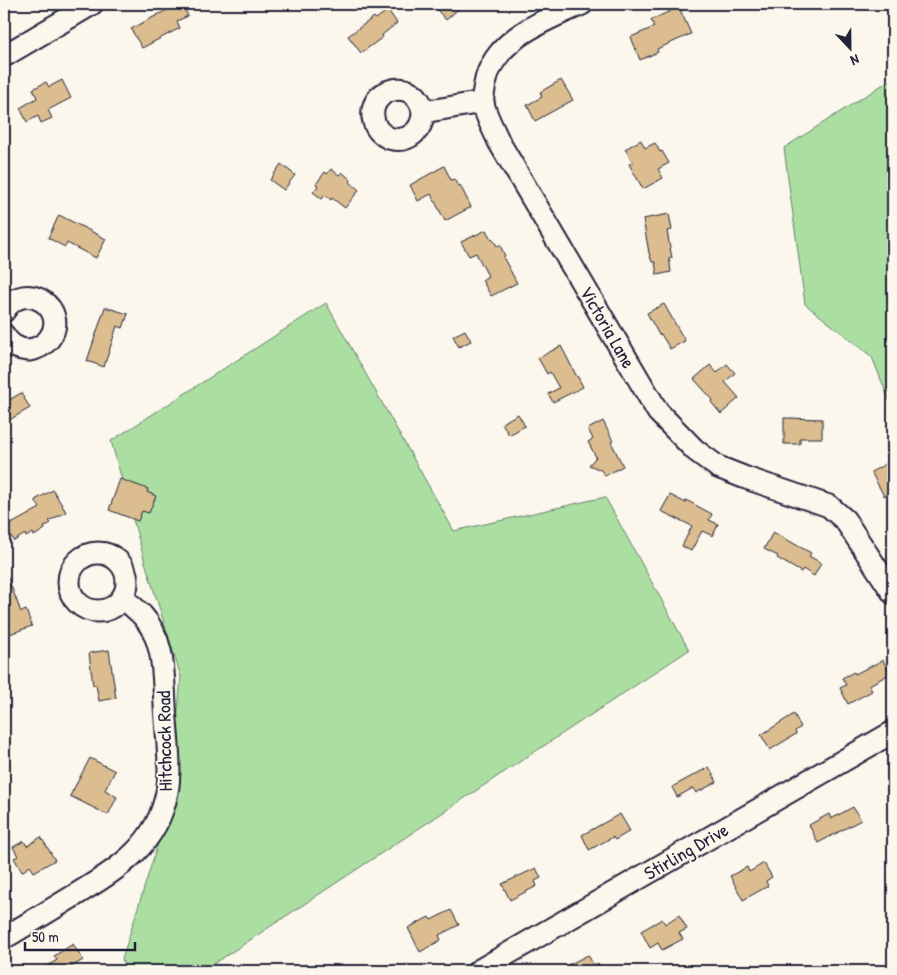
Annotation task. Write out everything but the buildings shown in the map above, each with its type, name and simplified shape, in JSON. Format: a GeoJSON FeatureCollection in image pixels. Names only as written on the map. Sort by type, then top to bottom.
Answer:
{"type":"FeatureCollection","features":[{"type":"Feature","properties":{"kind":"street"},"geometry":{"type":"LineString","coordinates":[[4,56],[92,4]]}},
{"type":"Feature","properties":{"kind":"street","name":"Victoria Lane"},"geometry":{"type":"LineString","coordinates":[[582,4],[534,27],[510,43],[499,53],[493,62],[486,75],[483,102],[499,142],[658,412],[695,450],[718,467],[829,506],[845,520],[893,593]]}},
{"type":"Feature","properties":{"kind":"street"},"geometry":{"type":"LineString","coordinates":[[423,112],[483,102]]}},
{"type":"Feature","properties":{"kind":"street"},"geometry":{"type":"LineString","coordinates":[[4,310],[15,299],[32,296],[46,304],[54,320],[50,337],[37,348],[25,350],[14,346],[4,337]]}},
{"type":"Feature","properties":{"kind":"street","name":"Hitchcock Road"},"geometry":{"type":"LineString","coordinates":[[4,938],[121,865],[136,852],[152,832],[162,813],[168,791],[169,769],[162,656],[155,633],[149,623],[122,598]]}},
{"type":"Feature","properties":{"kind":"street","name":"Stirling Drive"},"geometry":{"type":"LineString","coordinates":[[478,971],[893,732]]}},
{"type":"Feature","properties":{"kind":"green space"},"geometry":{"type":"Polygon","coordinates":[[[893,78],[893,410],[872,357],[805,304],[784,148],[893,78]]]}},
{"type":"Feature","properties":{"kind":"green space"},"geometry":{"type":"Polygon","coordinates":[[[326,303],[454,531],[605,497],[689,650],[203,971],[126,971],[122,959],[169,808],[181,677],[145,562],[111,441],[326,303]]]}}]}
